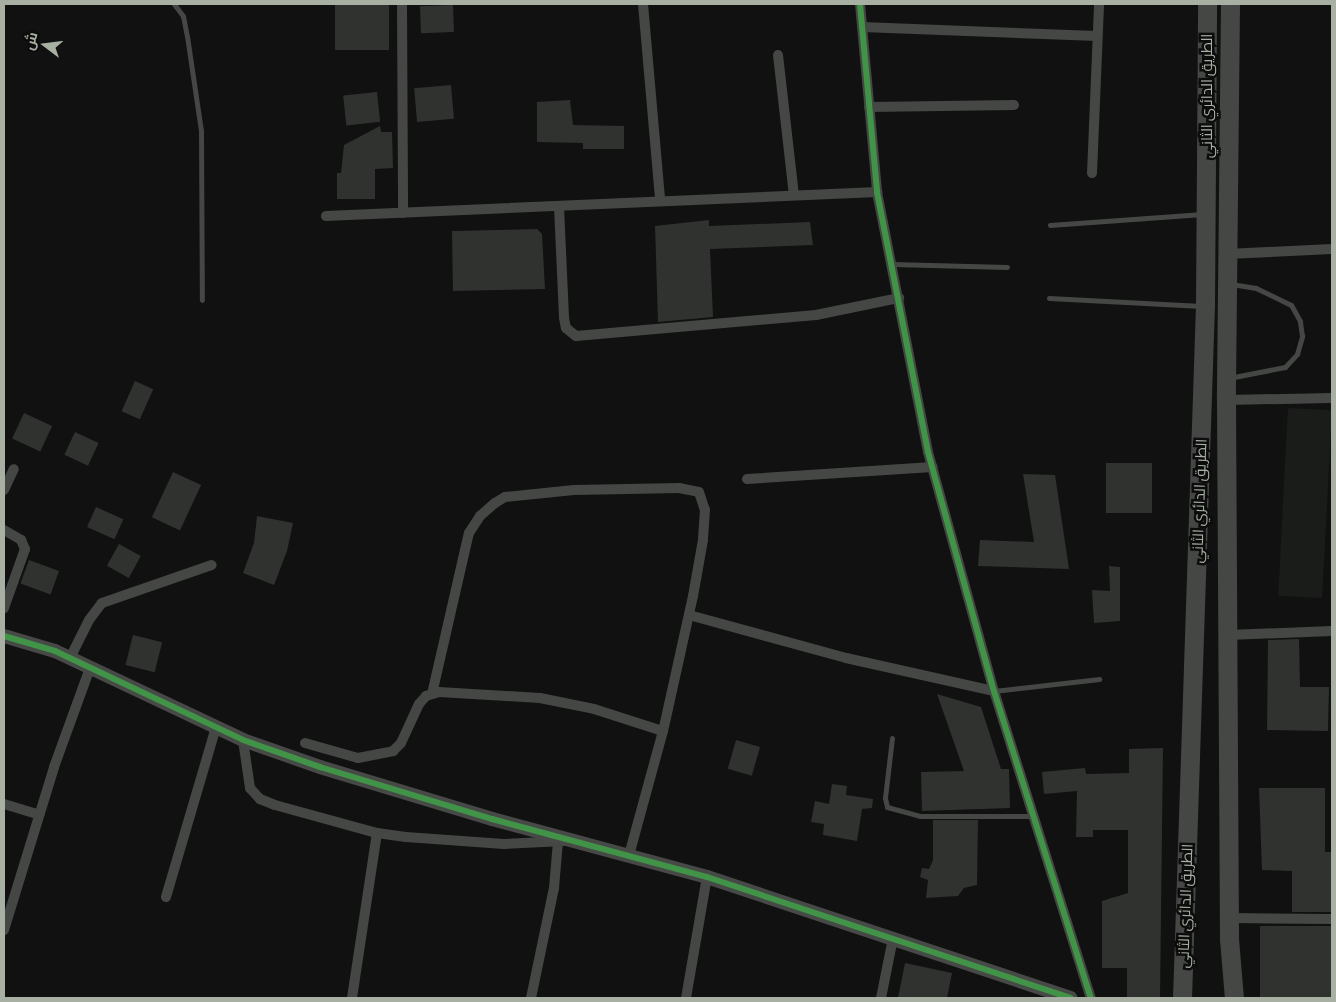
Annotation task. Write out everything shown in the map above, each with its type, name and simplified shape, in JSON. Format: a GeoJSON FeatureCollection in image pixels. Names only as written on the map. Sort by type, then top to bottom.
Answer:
{"type":"FeatureCollection","features":[{"type":"Feature","properties":{"kind":"highway","name":"الطريق الدائري الثاني"},"geometry":{"type":"LineString","coordinates":[[1182,998],[1205,306],[1207,4]]}},
{"type":"Feature","properties":{"kind":"highway","name":"الطريق الدائري الثاني"},"geometry":{"type":"LineString","coordinates":[[1230,4],[1226,400],[1229,939],[1234,998]]}},
{"type":"Feature","properties":{"kind":"highway"},"geometry":{"type":"LineString","coordinates":[[1193,998],[1205,468],[1201,428]]}},
{"type":"Feature","properties":{"kind":"highway"},"geometry":{"type":"LineString","coordinates":[[1227,998],[1229,939]]}},
{"type":"Feature","properties":{"kind":"street"},"geometry":{"type":"LineString","coordinates":[[402,4],[403,213]]}},
{"type":"Feature","properties":{"kind":"street"},"geometry":{"type":"LineString","coordinates":[[643,4],[660,200]]}},
{"type":"Feature","properties":{"kind":"street"},"geometry":{"type":"LineString","coordinates":[[860,4],[877,192],[933,467],[994,690],[1090,998]]}},
{"type":"Feature","properties":{"kind":"street"},"geometry":{"type":"LineString","coordinates":[[1092,173],[1099,4]]}},
{"type":"Feature","properties":{"kind":"street"},"geometry":{"type":"LineString","coordinates":[[862,27],[1097,36]]}},
{"type":"Feature","properties":{"kind":"street"},"geometry":{"type":"LineString","coordinates":[[778,56],[794,195]]}},
{"type":"Feature","properties":{"kind":"street"},"geometry":{"type":"LineString","coordinates":[[870,107],[1014,105]]}},
{"type":"Feature","properties":{"kind":"street"},"geometry":{"type":"LineString","coordinates":[[326,216],[877,192]]}},
{"type":"Feature","properties":{"kind":"street"},"geometry":{"type":"LineString","coordinates":[[559,207],[564,318],[566,328],[576,336],[816,314],[899,298]]}},
{"type":"Feature","properties":{"kind":"street"},"geometry":{"type":"LineString","coordinates":[[1227,254],[1332,249]]}},
{"type":"Feature","properties":{"kind":"street"},"geometry":{"type":"LineString","coordinates":[[1226,400],[1332,398]]}},
{"type":"Feature","properties":{"kind":"street"},"geometry":{"type":"LineString","coordinates":[[747,479],[933,467]]}},
{"type":"Feature","properties":{"kind":"street"},"geometry":{"type":"LineString","coordinates":[[4,490],[14,469]]}},
{"type":"Feature","properties":{"kind":"street"},"geometry":{"type":"LineString","coordinates":[[432,694],[469,533],[480,516],[505,498],[627,488],[679,488],[699,492],[705,510],[703,540],[689,615],[663,730],[629,855]]}},
{"type":"Feature","properties":{"kind":"street"},"geometry":{"type":"LineString","coordinates":[[4,530],[21,540],[25,549],[4,608]]}},
{"type":"Feature","properties":{"kind":"street"},"geometry":{"type":"LineString","coordinates":[[70,658],[89,620],[102,603],[212,565]]}},
{"type":"Feature","properties":{"kind":"street"},"geometry":{"type":"LineString","coordinates":[[689,615],[846,658],[994,690]]}},
{"type":"Feature","properties":{"kind":"street"},"geometry":{"type":"LineString","coordinates":[[1228,635],[1332,631]]}},
{"type":"Feature","properties":{"kind":"street"},"geometry":{"type":"LineString","coordinates":[[4,636],[70,658],[243,740],[402,793],[707,877],[1070,998]]}},
{"type":"Feature","properties":{"kind":"street"},"geometry":{"type":"LineString","coordinates":[[4,930],[39,814],[90,668]]}},
{"type":"Feature","properties":{"kind":"street"},"geometry":{"type":"LineString","coordinates":[[305,743],[358,758],[392,751],[401,743],[419,704],[432,694],[476,692],[540,698],[594,709],[663,730]]}},
{"type":"Feature","properties":{"kind":"street"},"geometry":{"type":"LineString","coordinates":[[166,897],[216,727]]}},
{"type":"Feature","properties":{"kind":"street"},"geometry":{"type":"LineString","coordinates":[[243,740],[247,778],[260,799],[377,832],[487,844],[577,841]]}},
{"type":"Feature","properties":{"kind":"street"},"geometry":{"type":"LineString","coordinates":[[4,804],[39,814]]}},
{"type":"Feature","properties":{"kind":"street"},"geometry":{"type":"LineString","coordinates":[[352,998],[377,832]]}},
{"type":"Feature","properties":{"kind":"street"},"geometry":{"type":"LineString","coordinates":[[531,998],[554,888],[558,841]]}},
{"type":"Feature","properties":{"kind":"street"},"geometry":{"type":"LineString","coordinates":[[686,998],[707,877]]}},
{"type":"Feature","properties":{"kind":"street"},"geometry":{"type":"LineString","coordinates":[[1230,918],[1332,919]]}},
{"type":"Feature","properties":{"kind":"street"},"geometry":{"type":"LineString","coordinates":[[881,998],[893,938]]}},
{"type":"Feature","properties":{"kind":"lane"},"geometry":{"type":"LineString","coordinates":[[174,4],[183,16],[186,30],[201,131],[202,300]]}},
{"type":"Feature","properties":{"kind":"lane"},"geometry":{"type":"LineString","coordinates":[[1050,225],[1206,214]]}},
{"type":"Feature","properties":{"kind":"lane"},"geometry":{"type":"LineString","coordinates":[[892,264],[1008,267]]}},
{"type":"Feature","properties":{"kind":"lane"},"geometry":{"type":"LineString","coordinates":[[1226,378],[1285,366],[1297,354],[1302,336],[1300,321],[1291,305],[1256,288],[1227,283]]}},
{"type":"Feature","properties":{"kind":"lane"},"geometry":{"type":"LineString","coordinates":[[1049,298],[1205,306]]}},
{"type":"Feature","properties":{"kind":"lane"},"geometry":{"type":"LineString","coordinates":[[994,690],[1099,679]]}},
{"type":"Feature","properties":{"kind":"lane"},"geometry":{"type":"LineString","coordinates":[[892,738],[884,798],[887,806],[920,816],[1033,816]]}},
{"type":"Feature","properties":{"kind":"shaded area"},"geometry":{"type":"Polygon","coordinates":[[[1288,408],[1332,410],[1322,598],[1278,596],[1288,408]]]}},
{"type":"Feature","properties":{"kind":"building"},"geometry":{"type":"Polygon","coordinates":[[[335,4],[389,4],[389,50],[335,50],[335,4]]]}},
{"type":"Feature","properties":{"kind":"building"},"geometry":{"type":"Polygon","coordinates":[[[453,5],[454,32],[421,33],[420,6],[453,5]]]}},
{"type":"Feature","properties":{"kind":"building"},"geometry":{"type":"Polygon","coordinates":[[[451,85],[454,119],[417,122],[414,88],[451,85]]]}},
{"type":"Feature","properties":{"kind":"building"},"geometry":{"type":"Polygon","coordinates":[[[377,92],[380,122],[346,125],[343,96],[377,92]]]}},
{"type":"Feature","properties":{"kind":"building"},"geometry":{"type":"Polygon","coordinates":[[[570,100],[573,125],[624,126],[624,149],[583,149],[583,143],[537,142],[537,102],[570,100]]]}},
{"type":"Feature","properties":{"kind":"building"},"geometry":{"type":"Polygon","coordinates":[[[380,126],[381,132],[392,132],[393,168],[375,169],[375,199],[337,199],[337,173],[341,173],[344,145],[380,126]]]}},
{"type":"Feature","properties":{"kind":"building"},"geometry":{"type":"Polygon","coordinates":[[[709,220],[709,226],[810,222],[813,245],[710,249],[713,317],[658,322],[655,226],[709,220]]]}},
{"type":"Feature","properties":{"kind":"building"},"geometry":{"type":"Polygon","coordinates":[[[537,229],[542,234],[545,289],[453,291],[452,231],[537,229]]]}},
{"type":"Feature","properties":{"kind":"building"},"geometry":{"type":"Polygon","coordinates":[[[135,381],[153,389],[140,419],[122,411],[135,381]]]}},
{"type":"Feature","properties":{"kind":"building"},"geometry":{"type":"Polygon","coordinates":[[[24,413],[52,426],[40,451],[12,438],[24,413]]]}},
{"type":"Feature","properties":{"kind":"building"},"geometry":{"type":"Polygon","coordinates":[[[75,432],[99,443],[88,466],[64,455],[75,432]]]}},
{"type":"Feature","properties":{"kind":"building"},"geometry":{"type":"Polygon","coordinates":[[[1106,463],[1152,463],[1152,513],[1106,513],[1106,463]]]}},
{"type":"Feature","properties":{"kind":"building"},"geometry":{"type":"Polygon","coordinates":[[[173,472],[201,485],[180,530],[152,517],[173,472]]]}},
{"type":"Feature","properties":{"kind":"building"},"geometry":{"type":"Polygon","coordinates":[[[1023,474],[1055,475],[1069,569],[978,566],[980,540],[1034,542],[1023,474]]]}},
{"type":"Feature","properties":{"kind":"building"},"geometry":{"type":"Polygon","coordinates":[[[96,507],[123,519],[114,539],[87,527],[96,507]]]}},
{"type":"Feature","properties":{"kind":"building"},"geometry":{"type":"Polygon","coordinates":[[[257,516],[293,523],[287,551],[274,585],[243,573],[254,543],[257,516]]]}},
{"type":"Feature","properties":{"kind":"building"},"geometry":{"type":"Polygon","coordinates":[[[119,544],[141,556],[129,578],[107,566],[119,544]]]}},
{"type":"Feature","properties":{"kind":"building"},"geometry":{"type":"Polygon","coordinates":[[[29,560],[59,571],[51,594],[20,583],[29,560]]]}},
{"type":"Feature","properties":{"kind":"building"},"geometry":{"type":"Polygon","coordinates":[[[1109,566],[1120,567],[1120,621],[1094,623],[1092,590],[1110,591],[1109,566]]]}},
{"type":"Feature","properties":{"kind":"building"},"geometry":{"type":"Polygon","coordinates":[[[133,635],[162,642],[155,672],[126,665],[133,635]]]}},
{"type":"Feature","properties":{"kind":"building"},"geometry":{"type":"Polygon","coordinates":[[[1299,639],[1300,687],[1329,687],[1328,731],[1267,730],[1268,640],[1299,639]]]}},
{"type":"Feature","properties":{"kind":"building"},"geometry":{"type":"Polygon","coordinates":[[[937,694],[981,707],[1001,769],[1009,769],[1010,808],[922,811],[921,772],[964,771],[937,694]]]}},
{"type":"Feature","properties":{"kind":"building"},"geometry":{"type":"Polygon","coordinates":[[[736,740],[760,747],[752,776],[728,769],[736,740]]]}},
{"type":"Feature","properties":{"kind":"building"},"geometry":{"type":"Polygon","coordinates":[[[1163,748],[1160,998],[1127,998],[1127,968],[1102,968],[1102,901],[1128,893],[1128,830],[1093,830],[1093,837],[1076,837],[1077,791],[1044,794],[1042,772],[1085,768],[1086,774],[1129,773],[1129,749],[1163,748]]]}},
{"type":"Feature","properties":{"kind":"building"},"geometry":{"type":"Polygon","coordinates":[[[832,784],[847,786],[846,795],[873,799],[872,808],[862,809],[857,841],[823,835],[824,824],[811,822],[815,801],[829,804],[832,784]]]}},
{"type":"Feature","properties":{"kind":"building"},"geometry":{"type":"Polygon","coordinates":[[[1259,788],[1325,788],[1325,852],[1332,852],[1332,912],[1292,912],[1292,871],[1262,870],[1259,788]]]}},
{"type":"Feature","properties":{"kind":"building"},"geometry":{"type":"Polygon","coordinates":[[[933,820],[978,820],[977,885],[964,888],[958,896],[926,898],[928,880],[920,877],[922,868],[929,869],[933,860],[933,820]]]}},
{"type":"Feature","properties":{"kind":"building"},"geometry":{"type":"Polygon","coordinates":[[[1260,926],[1332,926],[1332,998],[1260,998],[1260,926]]]}},
{"type":"Feature","properties":{"kind":"building"},"geometry":{"type":"Polygon","coordinates":[[[905,963],[952,973],[947,998],[898,998],[905,963]]]}},
{"type":"Feature","properties":{"kind":"cycle path"},"geometry":{"type":"LineString","coordinates":[[860,4],[877,192],[928,452],[994,691],[1091,998]]}},
{"type":"Feature","properties":{"kind":"cycle path"},"geometry":{"type":"LineString","coordinates":[[4,636],[55,651],[243,740],[320,767],[492,819],[707,877],[1070,998]]}}]}
